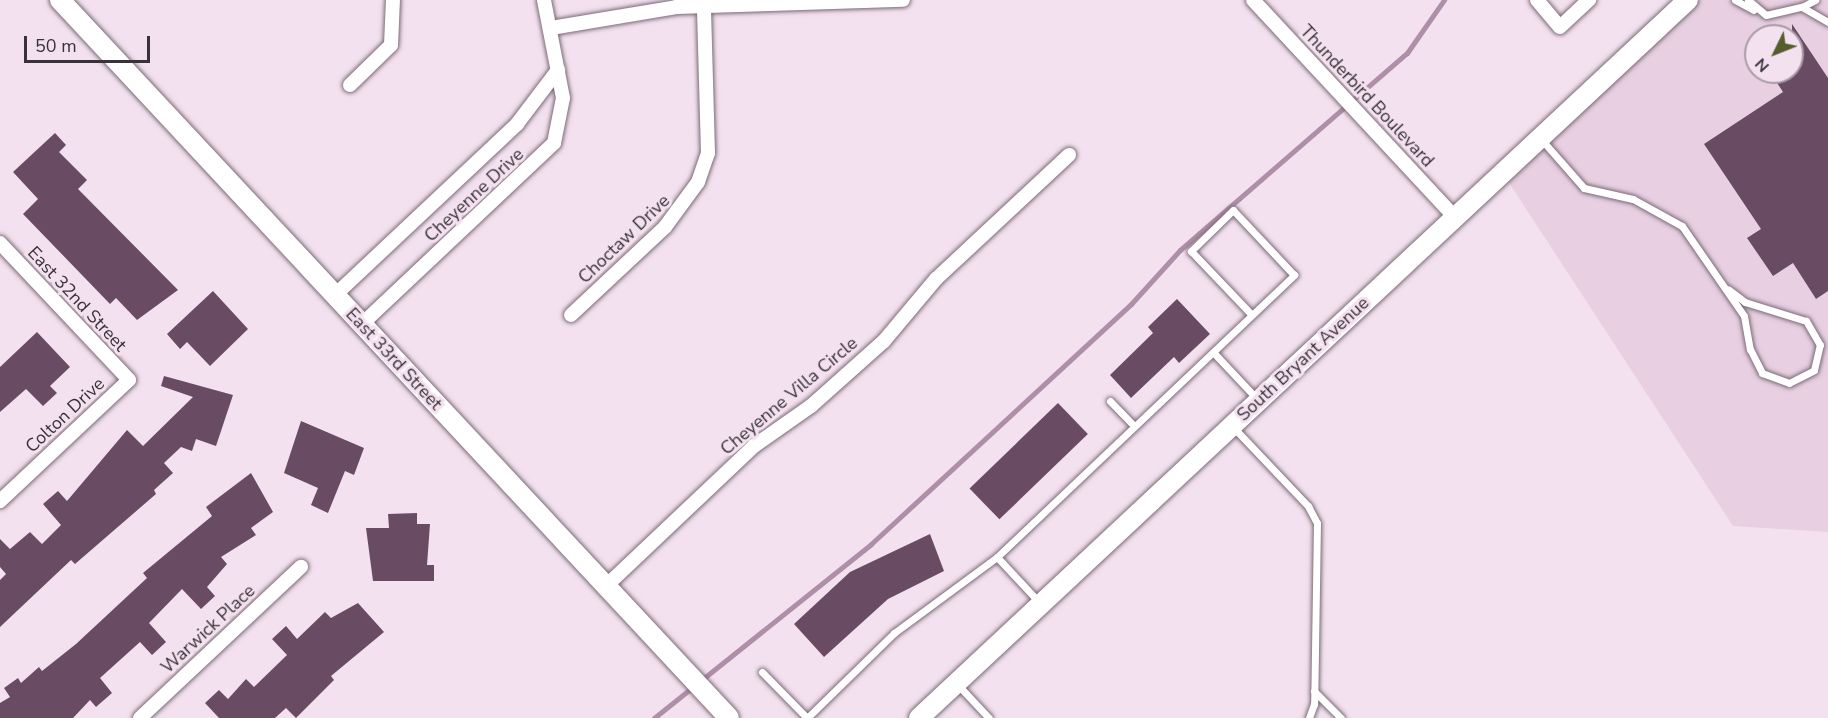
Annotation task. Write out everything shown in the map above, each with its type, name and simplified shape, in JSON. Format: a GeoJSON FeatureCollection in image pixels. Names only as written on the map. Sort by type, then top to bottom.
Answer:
{"type":"FeatureCollection","features":[{"type":"Feature","properties":{"kind":"street","name":"East 33rd Street"},"geometry":{"type":"LineString","coordinates":[[60,0],[729,718]]}},
{"type":"Feature","properties":{"kind":"street"},"geometry":{"type":"LineString","coordinates":[[350,85],[391,45],[393,0]]}},
{"type":"Feature","properties":{"kind":"street","name":"Cheyenne Drive"},"geometry":{"type":"LineString","coordinates":[[362,324],[554,143],[564,113],[551,28],[544,0]]}},
{"type":"Feature","properties":{"kind":"street"},"geometry":{"type":"LineString","coordinates":[[551,28],[633,10],[903,0]]}},
{"type":"Feature","properties":{"kind":"street","name":"Thunderbird Boulevard"},"geometry":{"type":"LineString","coordinates":[[1253,0],[1455,217]]}},
{"type":"Feature","properties":{"kind":"street"},"geometry":{"type":"LineString","coordinates":[[1537,0],[1560,27],[1589,0]]}},
{"type":"Feature","properties":{"kind":"street","name":"South Bryant Avenue"},"geometry":{"type":"LineString","coordinates":[[919,718],[1540,137],[1690,1]]}},
{"type":"Feature","properties":{"kind":"street","name":"Choctaw Drive"},"geometry":{"type":"LineString","coordinates":[[571,315],[665,227],[698,182],[708,153],[704,8]]}},
{"type":"Feature","properties":{"kind":"street","name":"Cheyenne Drive"},"geometry":{"type":"LineString","coordinates":[[335,295],[517,124],[558,70]]}},
{"type":"Feature","properties":{"kind":"street","name":"Cheyenne Villa Circle"},"geometry":{"type":"LineString","coordinates":[[606,586],[754,446],[811,406],[884,341],[936,279],[1069,155]]}},
{"type":"Feature","properties":{"kind":"street","name":"East 32nd Street"},"geometry":{"type":"LineString","coordinates":[[0,243],[129,380]]}},
{"type":"Feature","properties":{"kind":"street","name":"Colton Drive"},"geometry":{"type":"LineString","coordinates":[[0,501],[129,380]]}},
{"type":"Feature","properties":{"kind":"street","name":"Warwick Place"},"geometry":{"type":"LineString","coordinates":[[140,718],[301,567]]}},
{"type":"Feature","properties":{"kind":"lane"},"geometry":{"type":"LineString","coordinates":[[1735,0],[1766,15],[1802,7],[1815,0]]}},
{"type":"Feature","properties":{"kind":"lane"},"geometry":{"type":"LineString","coordinates":[[1748,0],[1756,11]]}},
{"type":"Feature","properties":{"kind":"lane"},"geometry":{"type":"LineString","coordinates":[[1802,7],[1828,22]]}},
{"type":"Feature","properties":{"kind":"lane"},"geometry":{"type":"LineString","coordinates":[[1540,137],[1584,188],[1633,199],[1674,219],[1728,289],[1744,315],[1750,349],[1762,373],[1789,383],[1814,370],[1820,345],[1806,321],[1745,302],[1728,289]]}},
{"type":"Feature","properties":{"kind":"lane"},"geometry":{"type":"LineString","coordinates":[[762,672],[807,718],[894,633],[996,557],[1134,426],[1213,352],[1252,315],[1294,275],[1233,210],[1191,250],[1252,315]]}},
{"type":"Feature","properties":{"kind":"lane"},"geometry":{"type":"LineString","coordinates":[[1213,352],[1259,401]]}},
{"type":"Feature","properties":{"kind":"lane"},"geometry":{"type":"LineString","coordinates":[[1110,401],[1134,426]]}},
{"type":"Feature","properties":{"kind":"lane"},"geometry":{"type":"LineString","coordinates":[[1232,426],[1308,506],[1317,523],[1314,691],[1309,718]]}},
{"type":"Feature","properties":{"kind":"lane"},"geometry":{"type":"LineString","coordinates":[[996,557],[1041,604]]}},
{"type":"Feature","properties":{"kind":"lane"},"geometry":{"type":"LineString","coordinates":[[956,683],[989,718]]}},
{"type":"Feature","properties":{"kind":"lane"},"geometry":{"type":"LineString","coordinates":[[1314,691],[1341,718]]}},
{"type":"Feature","properties":{"kind":"shaded area"},"geometry":{"type":"Polygon","coordinates":[[[1688,0],[1828,0],[1828,532],[1733,526],[1502,172],[1688,0]]]}},
{"type":"Feature","properties":{"kind":"building"},"geometry":{"type":"Polygon","coordinates":[[[1804,42],[1828,78],[1828,291],[1816,299],[1793,263],[1773,276],[1747,238],[1761,229],[1704,144],[1783,92],[1778,84],[1804,84],[1804,42]]]}},
{"type":"Feature","properties":{"kind":"building"},"geometry":{"type":"Polygon","coordinates":[[[55,133],[66,145],[59,152],[87,180],[78,189],[178,290],[137,320],[116,298],[110,304],[23,214],[38,199],[13,172],[55,133]]]}},
{"type":"Feature","properties":{"kind":"building"},"geometry":{"type":"Polygon","coordinates":[[[213,291],[248,329],[210,366],[187,342],[180,349],[167,334],[213,291]]]}},
{"type":"Feature","properties":{"kind":"building"},"geometry":{"type":"Polygon","coordinates":[[[1177,299],[1210,334],[1179,363],[1174,357],[1131,398],[1110,375],[1153,333],[1148,327],[1177,299]]]}},
{"type":"Feature","properties":{"kind":"building"},"geometry":{"type":"Polygon","coordinates":[[[37,332],[70,367],[50,386],[57,393],[43,406],[26,389],[0,412],[0,367],[37,332]]]}},
{"type":"Feature","properties":{"kind":"building"},"geometry":{"type":"Polygon","coordinates":[[[164,376],[233,395],[216,446],[196,439],[192,451],[181,447],[164,463],[173,473],[154,490],[156,494],[75,564],[71,560],[0,627],[0,580],[6,574],[0,567],[0,539],[10,549],[30,532],[42,544],[61,525],[43,504],[58,491],[67,501],[127,430],[143,446],[193,397],[161,386],[164,376]]]}},
{"type":"Feature","properties":{"kind":"building"},"geometry":{"type":"Polygon","coordinates":[[[1058,403],[1088,434],[999,519],[970,488],[1058,403]]]}},
{"type":"Feature","properties":{"kind":"building"},"geometry":{"type":"Polygon","coordinates":[[[301,421],[364,448],[354,475],[345,471],[328,513],[311,505],[318,488],[284,473],[301,421]]]}},
{"type":"Feature","properties":{"kind":"building"},"geometry":{"type":"Polygon","coordinates":[[[251,473],[273,512],[251,528],[256,535],[221,557],[227,564],[207,587],[215,596],[201,609],[182,589],[149,623],[166,642],[152,655],[140,642],[100,678],[112,693],[96,707],[90,700],[73,718],[0,718],[0,703],[10,697],[4,688],[18,678],[21,683],[39,667],[42,671],[76,644],[147,578],[143,573],[212,516],[206,507],[251,473]]]}},
{"type":"Feature","properties":{"kind":"building"},"geometry":{"type":"Polygon","coordinates":[[[417,513],[417,524],[430,524],[427,565],[434,565],[434,581],[373,581],[366,528],[389,528],[388,514],[417,513]]]}},
{"type":"Feature","properties":{"kind":"building"},"geometry":{"type":"Polygon","coordinates":[[[930,534],[944,571],[888,599],[824,657],[794,624],[850,572],[930,534]]]}},
{"type":"Feature","properties":{"kind":"building"},"geometry":{"type":"Polygon","coordinates":[[[358,603],[384,632],[331,676],[334,680],[296,718],[286,708],[275,718],[219,718],[205,703],[219,690],[228,699],[246,679],[254,687],[287,655],[272,639],[286,626],[297,639],[325,612],[331,618],[358,603]]]}},
{"type":"Feature","properties":{"kind":"waterway"},"geometry":{"type":"LineString","coordinates":[[654,718],[871,544],[1131,304],[1180,250],[1407,53],[1444,0]]}}]}
